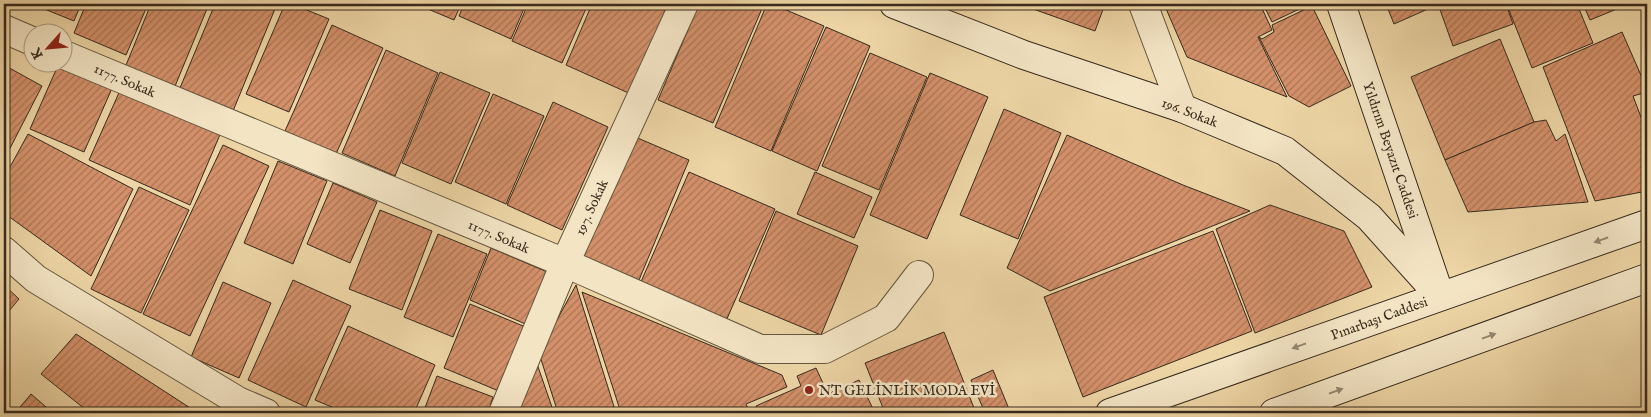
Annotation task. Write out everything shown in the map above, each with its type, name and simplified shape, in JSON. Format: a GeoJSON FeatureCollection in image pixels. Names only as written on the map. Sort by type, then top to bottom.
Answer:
{"type":"FeatureCollection","features":[{"type":"Feature","properties":{"kind":"street","name":"197. Sokak"},"geometry":{"type":"LineString","coordinates":[[503,413],[565,263],[684,4]]}},
{"type":"Feature","properties":{"kind":"street","name":"196. Sokak"},"geometry":{"type":"LineString","coordinates":[[894,4],[1024,55],[1182,108],[1285,151],[1369,217],[1440,296]]}},
{"type":"Feature","properties":{"kind":"street"},"geometry":{"type":"LineString","coordinates":[[1143,4],[1182,108]]}},
{"type":"Feature","properties":{"kind":"street","name":"Yıldırım Beyazıt Caddesi"},"geometry":{"type":"LineString","coordinates":[[1341,4],[1440,296]]}},
{"type":"Feature","properties":{"kind":"street"},"geometry":{"type":"LineString","coordinates":[[4,30],[22,38]]}},
{"type":"Feature","properties":{"kind":"street","name":"1177. Sokak"},"geometry":{"type":"LineString","coordinates":[[72,58],[565,263],[760,349],[825,350],[886,318],[919,275]]}},
{"type":"Feature","properties":{"kind":"street","name":"Pınarbaşı Caddesi"},"geometry":{"type":"LineString","coordinates":[[1110,413],[1647,224]]}},
{"type":"Feature","properties":{"kind":"street"},"geometry":{"type":"LineString","coordinates":[[4,251],[36,279],[238,401],[266,413]]}},
{"type":"Feature","properties":{"kind":"street"},"geometry":{"type":"LineString","coordinates":[[1274,413],[1647,278]]}},
{"type":"Feature","properties":{"kind":"building"},"geometry":{"type":"Polygon","coordinates":[[[32,4],[81,4],[74,21],[32,4]]]}},
{"type":"Feature","properties":{"kind":"building"},"geometry":{"type":"Polygon","coordinates":[[[86,4],[148,4],[126,55],[74,33],[86,4]]]}},
{"type":"Feature","properties":{"kind":"building"},"geometry":{"type":"Polygon","coordinates":[[[151,4],[209,4],[173,91],[124,70],[151,4]]]}},
{"type":"Feature","properties":{"kind":"building"},"geometry":{"type":"Polygon","coordinates":[[[215,4],[277,4],[233,111],[180,88],[215,4]]]}},
{"type":"Feature","properties":{"kind":"building"},"geometry":{"type":"Polygon","coordinates":[[[285,4],[292,4],[329,19],[289,112],[246,94],[285,4]]]}},
{"type":"Feature","properties":{"kind":"building"},"geometry":{"type":"Polygon","coordinates":[[[416,4],[461,4],[454,20],[416,4]]]}},
{"type":"Feature","properties":{"kind":"building"},"geometry":{"type":"Polygon","coordinates":[[[464,4],[526,4],[511,39],[459,16],[464,4]]]}},
{"type":"Feature","properties":{"kind":"building"},"geometry":{"type":"Polygon","coordinates":[[[528,4],[588,4],[562,63],[512,41],[528,4]]]}},
{"type":"Feature","properties":{"kind":"building"},"geometry":{"type":"Polygon","coordinates":[[[592,4],[672,4],[633,95],[566,65],[592,4]]]}},
{"type":"Feature","properties":{"kind":"building"},"geometry":{"type":"Polygon","coordinates":[[[699,4],[764,4],[713,123],[658,100],[699,4]]]}},
{"type":"Feature","properties":{"kind":"building"},"geometry":{"type":"Polygon","coordinates":[[[767,4],[772,4],[824,26],[771,151],[715,127],[767,4]]]}},
{"type":"Feature","properties":{"kind":"building"},"geometry":{"type":"Polygon","coordinates":[[[1019,4],[1105,4],[1095,31],[1019,4]]]}},
{"type":"Feature","properties":{"kind":"building"},"geometry":{"type":"Polygon","coordinates":[[[1164,4],[1260,4],[1272,30],[1258,37],[1287,97],[1187,57],[1164,4]]]}},
{"type":"Feature","properties":{"kind":"building"},"geometry":{"type":"Polygon","coordinates":[[[1263,4],[1310,4],[1272,22],[1263,4]]]}},
{"type":"Feature","properties":{"kind":"building"},"geometry":{"type":"Polygon","coordinates":[[[1386,4],[1426,4],[1428,9],[1394,24],[1386,4]]]}},
{"type":"Feature","properties":{"kind":"building"},"geometry":{"type":"Polygon","coordinates":[[[1438,4],[1506,4],[1513,24],[1453,46],[1438,4]]]}},
{"type":"Feature","properties":{"kind":"building"},"geometry":{"type":"Polygon","coordinates":[[[1577,4],[1593,43],[1532,68],[1507,5],[1577,4]]]}},
{"type":"Feature","properties":{"kind":"building"},"geometry":{"type":"Polygon","coordinates":[[[1583,4],[1629,4],[1590,20],[1583,4]]]}},
{"type":"Feature","properties":{"kind":"building"},"geometry":{"type":"Polygon","coordinates":[[[1312,6],[1351,86],[1309,107],[1289,96],[1259,37],[1262,39],[1274,32],[1272,25],[1312,6]]]}},
{"type":"Feature","properties":{"kind":"building"},"geometry":{"type":"Polygon","coordinates":[[[332,25],[383,48],[336,154],[285,131],[332,25]]]}},
{"type":"Feature","properties":{"kind":"building"},"geometry":{"type":"Polygon","coordinates":[[[826,27],[870,46],[817,171],[772,151],[826,27]]]}},
{"type":"Feature","properties":{"kind":"building"},"geometry":{"type":"Polygon","coordinates":[[[1622,32],[1647,89],[1647,92],[1633,96],[1647,133],[1647,191],[1595,201],[1543,67],[1622,32]]]}},
{"type":"Feature","properties":{"kind":"building"},"geometry":{"type":"Polygon","coordinates":[[[1500,39],[1534,122],[1445,160],[1411,77],[1500,39]]]}},
{"type":"Feature","properties":{"kind":"building"},"geometry":{"type":"Polygon","coordinates":[[[386,50],[438,73],[395,176],[342,153],[386,50]]]}},
{"type":"Feature","properties":{"kind":"building"},"geometry":{"type":"Polygon","coordinates":[[[870,53],[927,77],[879,190],[822,166],[870,53]]]}},
{"type":"Feature","properties":{"kind":"building"},"geometry":{"type":"Polygon","coordinates":[[[4,65],[42,86],[4,160],[4,65]]]}},
{"type":"Feature","properties":{"kind":"building"},"geometry":{"type":"Polygon","coordinates":[[[72,69],[113,86],[84,152],[30,129],[55,72],[72,72],[72,69]]]}},
{"type":"Feature","properties":{"kind":"building"},"geometry":{"type":"Polygon","coordinates":[[[440,72],[490,93],[451,184],[402,163],[440,72]]]}},
{"type":"Feature","properties":{"kind":"building"},"geometry":{"type":"Polygon","coordinates":[[[930,73],[988,97],[927,239],[870,215],[930,73]]]}},
{"type":"Feature","properties":{"kind":"building"},"geometry":{"type":"Polygon","coordinates":[[[122,86],[222,130],[190,205],[89,160],[122,86]]]}},
{"type":"Feature","properties":{"kind":"building"},"geometry":{"type":"Polygon","coordinates":[[[493,94],[544,116],[506,204],[455,182],[493,94]]]}},
{"type":"Feature","properties":{"kind":"building"},"geometry":{"type":"Polygon","coordinates":[[[553,102],[608,127],[562,230],[507,205],[553,102]]]}},
{"type":"Feature","properties":{"kind":"building"},"geometry":{"type":"Polygon","coordinates":[[[1004,109],[1061,133],[1018,239],[960,215],[1004,109]]]}},
{"type":"Feature","properties":{"kind":"building"},"geometry":{"type":"Polygon","coordinates":[[[1546,120],[1556,141],[1565,134],[1588,202],[1468,212],[1445,160],[1534,122],[1546,120]]]}},
{"type":"Feature","properties":{"kind":"building"},"geometry":{"type":"Polygon","coordinates":[[[28,134],[133,189],[91,276],[4,213],[4,178],[28,134]]]}},
{"type":"Feature","properties":{"kind":"building"},"geometry":{"type":"Polygon","coordinates":[[[1067,135],[1183,185],[1250,211],[1050,291],[1007,268],[1067,135]]]}},
{"type":"Feature","properties":{"kind":"building"},"geometry":{"type":"Polygon","coordinates":[[[633,136],[689,160],[639,280],[582,256],[633,136]]]}},
{"type":"Feature","properties":{"kind":"building"},"geometry":{"type":"Polygon","coordinates":[[[223,145],[269,166],[190,336],[143,314],[223,145]]]}},
{"type":"Feature","properties":{"kind":"building"},"geometry":{"type":"Polygon","coordinates":[[[278,161],[327,181],[293,264],[244,243],[278,161]]]}},
{"type":"Feature","properties":{"kind":"building"},"geometry":{"type":"Polygon","coordinates":[[[689,172],[775,209],[726,321],[640,284],[689,172]]]}},
{"type":"Feature","properties":{"kind":"building"},"geometry":{"type":"Polygon","coordinates":[[[815,172],[872,197],[854,238],[797,214],[815,172]]]}},
{"type":"Feature","properties":{"kind":"building"},"geometry":{"type":"Polygon","coordinates":[[[333,183],[377,202],[350,263],[307,244],[333,183]]]}},
{"type":"Feature","properties":{"kind":"building"},"geometry":{"type":"Polygon","coordinates":[[[139,187],[189,210],[141,313],[91,289],[139,187]]]}},
{"type":"Feature","properties":{"kind":"building"},"geometry":{"type":"Polygon","coordinates":[[[1270,205],[1344,231],[1372,287],[1255,333],[1216,229],[1270,205]]]}},
{"type":"Feature","properties":{"kind":"building"},"geometry":{"type":"Polygon","coordinates":[[[380,210],[432,231],[402,310],[349,289],[380,210]]]}},
{"type":"Feature","properties":{"kind":"building"},"geometry":{"type":"Polygon","coordinates":[[[776,211],[858,246],[821,335],[739,301],[776,211]]]}},
{"type":"Feature","properties":{"kind":"building"},"geometry":{"type":"Polygon","coordinates":[[[1213,231],[1252,331],[1083,397],[1044,297],[1213,231]]]}},
{"type":"Feature","properties":{"kind":"building"},"geometry":{"type":"Polygon","coordinates":[[[438,234],[487,254],[453,337],[404,317],[438,234]]]}},
{"type":"Feature","properties":{"kind":"building"},"geometry":{"type":"Polygon","coordinates":[[[491,248],[552,274],[530,326],[470,300],[491,248]]]}},
{"type":"Feature","properties":{"kind":"building"},"geometry":{"type":"Polygon","coordinates":[[[293,280],[351,306],[306,407],[248,380],[293,280]]]}},
{"type":"Feature","properties":{"kind":"building"},"geometry":{"type":"Polygon","coordinates":[[[223,282],[271,303],[239,378],[191,357],[223,282]]]}},
{"type":"Feature","properties":{"kind":"building"},"geometry":{"type":"Polygon","coordinates":[[[4,285],[19,299],[4,317],[4,285]]]}},
{"type":"Feature","properties":{"kind":"building"},"geometry":{"type":"Polygon","coordinates":[[[576,285],[616,413],[558,413],[539,353],[576,285]]]}},
{"type":"Feature","properties":{"kind":"building"},"geometry":{"type":"Polygon","coordinates":[[[582,292],[782,375],[787,387],[746,404],[750,413],[647,413],[646,408],[621,413],[582,292]]]}},
{"type":"Feature","properties":{"kind":"building"},"geometry":{"type":"Polygon","coordinates":[[[470,304],[528,328],[501,392],[444,368],[470,304]]]}},
{"type":"Feature","properties":{"kind":"building"},"geometry":{"type":"Polygon","coordinates":[[[348,326],[435,365],[414,413],[346,413],[315,400],[348,326]]]}},
{"type":"Feature","properties":{"kind":"building"},"geometry":{"type":"Polygon","coordinates":[[[944,332],[976,413],[885,413],[865,363],[944,332]]]}},
{"type":"Feature","properties":{"kind":"building"},"geometry":{"type":"Polygon","coordinates":[[[76,334],[198,413],[90,413],[41,374],[76,334]]]}},
{"type":"Feature","properties":{"kind":"building"},"geometry":{"type":"Polygon","coordinates":[[[535,358],[554,413],[513,413],[535,358]]]}},
{"type":"Feature","properties":{"kind":"building","name":"NT GELİNLİK MODA EVİ"},"geometry":{"type":"Polygon","coordinates":[[[816,368],[828,394],[859,380],[875,413],[759,413],[756,406],[801,386],[797,376],[816,368]]]}},
{"type":"Feature","properties":{"kind":"building"},"geometry":{"type":"Polygon","coordinates":[[[993,370],[1009,409],[998,413],[985,413],[971,380],[993,370]]]}},
{"type":"Feature","properties":{"kind":"building"},"geometry":{"type":"Polygon","coordinates":[[[437,376],[493,397],[488,413],[423,413],[437,376]]]}},
{"type":"Feature","properties":{"kind":"building"},"geometry":{"type":"Polygon","coordinates":[[[31,394],[53,413],[15,413],[31,394]]]}},
{"type":"Feature","properties":{"kind":"place","name":"NT GELİNLİK MODA EVİ"},"geometry":{"type":"Point","coordinates":[809,390]}}]}
